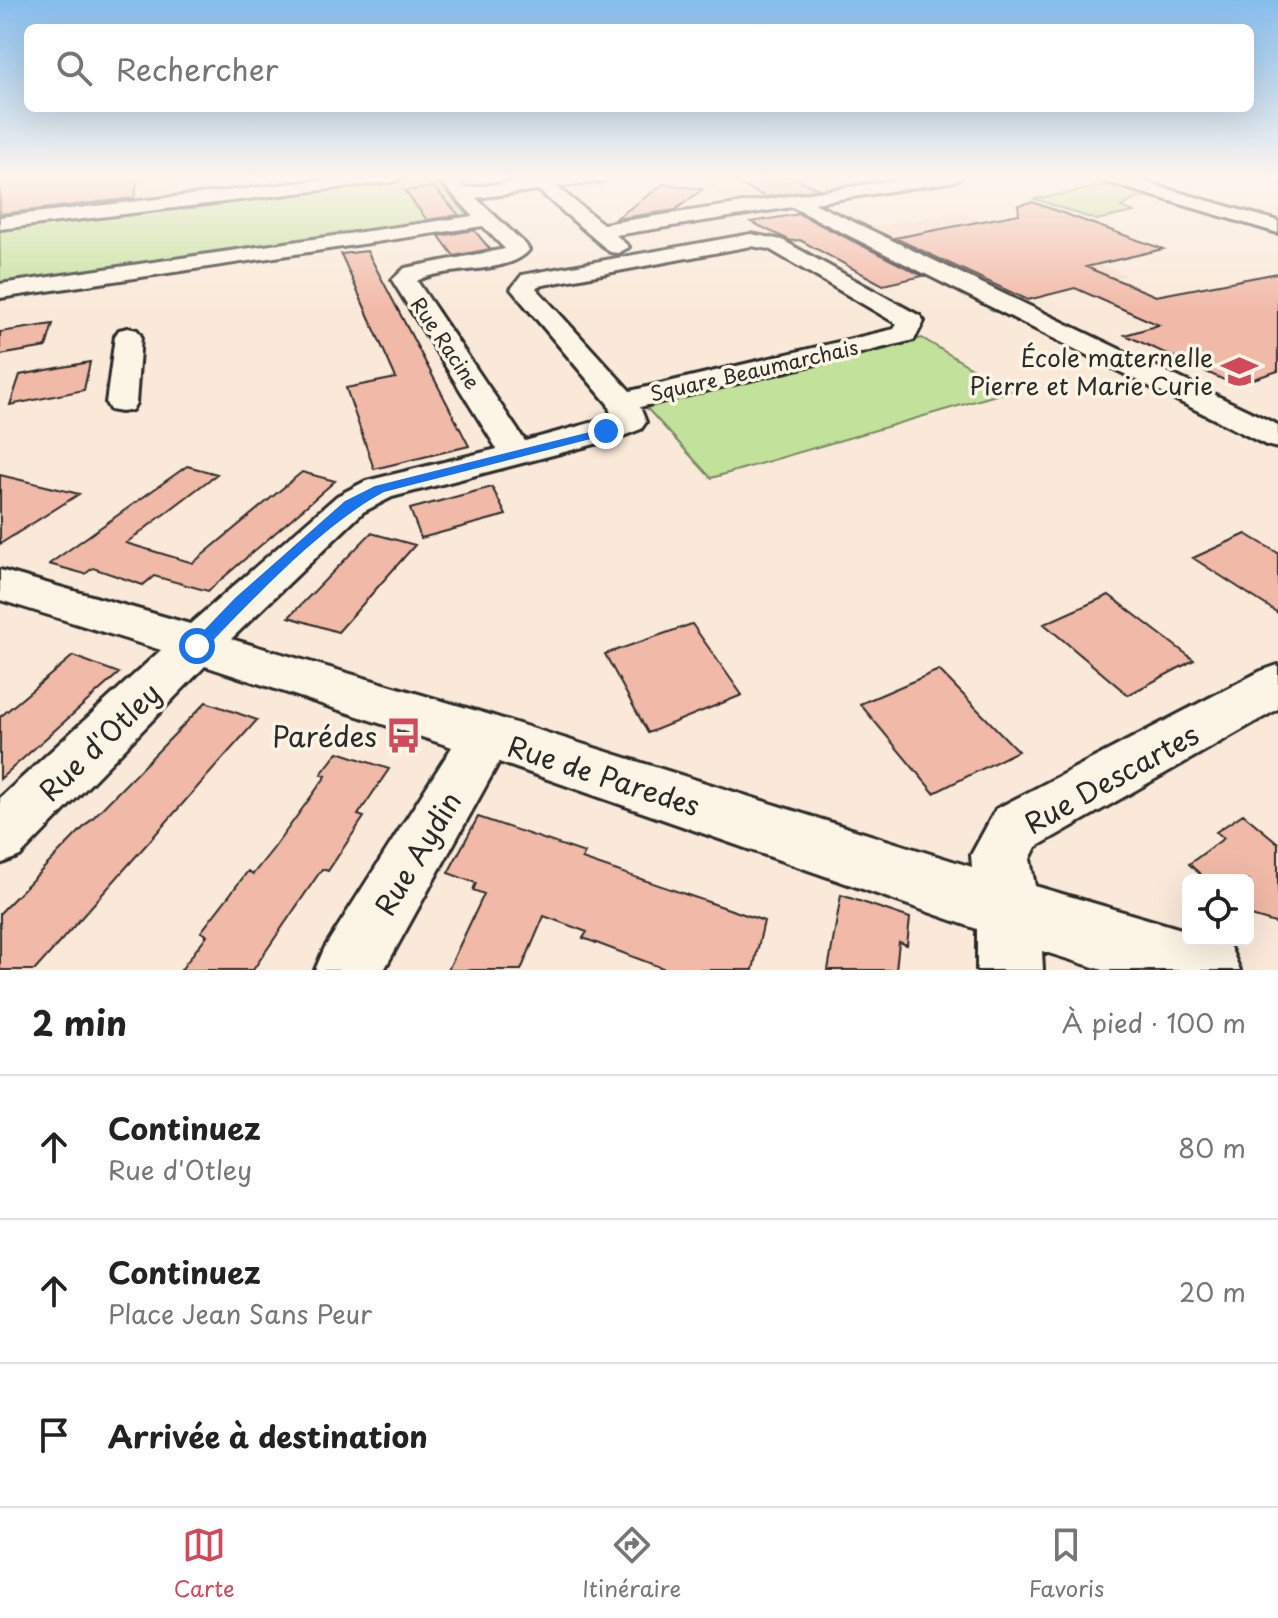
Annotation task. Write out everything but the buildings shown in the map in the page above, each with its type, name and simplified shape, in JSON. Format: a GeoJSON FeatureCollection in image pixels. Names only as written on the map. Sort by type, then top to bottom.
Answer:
{"type":"FeatureCollection","features":[{"type":"Feature","properties":{"kind":"street"},"geometry":{"type":"LineString","coordinates":[[0,291],[478,221]]}},
{"type":"Feature","properties":{"kind":"street","name":"Rue Racine"},"geometry":{"type":"LineString","coordinates":[[488,221],[518,250],[507,256],[413,273],[404,280],[517,454]]}},
{"type":"Feature","properties":{"kind":"street"},"geometry":{"type":"LineString","coordinates":[[590,221],[634,261]]}},
{"type":"Feature","properties":{"kind":"street"},"geometry":{"type":"LineString","coordinates":[[616,221],[667,255]]}},
{"type":"Feature","properties":{"kind":"street"},"geometry":{"type":"LineString","coordinates":[[600,231],[663,221]]}},
{"type":"Feature","properties":{"kind":"street"},"geometry":{"type":"LineString","coordinates":[[836,221],[1278,438]]}},
{"type":"Feature","properties":{"kind":"street"},"geometry":{"type":"LineString","coordinates":[[1259,221],[1278,227]]}},
{"type":"Feature","properties":{"kind":"street","name":"Square Beaumarchais"},"geometry":{"type":"LineString","coordinates":[[751,240],[775,244],[911,321],[905,334],[626,412],[523,289],[530,280],[667,255],[751,240]]}},
{"type":"Feature","properties":{"kind":"street"},"geometry":{"type":"LineString","coordinates":[[121,403],[128,336]]}},
{"type":"Feature","properties":{"kind":"street","name":"Rue d'Otley"},"geometry":{"type":"LineString","coordinates":[[0,836],[241,602],[350,504],[379,489],[517,454],[626,412]]}},
{"type":"Feature","properties":{"kind":"street","name":"Rue de Paredes"},"geometry":{"type":"LineString","coordinates":[[0,585],[164,632],[197,646],[487,736],[1008,909],[1207,970]]}},
{"type":"Feature","properties":{"kind":"street","name":"Rue Descartes"},"geometry":{"type":"LineString","coordinates":[[1010,970],[1008,909],[1000,855],[1016,828],[1278,685]]}},
{"type":"Feature","properties":{"kind":"street","name":"Rue Aydin"},"geometry":{"type":"LineString","coordinates":[[348,970],[487,736]]}},
{"type":"Feature","properties":{"kind":"shaded area"},"geometry":{"type":"Polygon","coordinates":[[[906,221],[981,221],[1126,275],[1024,301],[867,228],[906,221]]]}},
{"type":"Feature","properties":{"kind":"green space"},"geometry":{"type":"Polygon","coordinates":[[[39,221],[448,221],[0,286],[0,226],[39,221]]]}},
{"type":"Feature","properties":{"kind":"green space"},"geometry":{"type":"Polygon","coordinates":[[[922,338],[1010,391],[711,478],[644,405],[922,338]]]}},
{"type":"Feature","properties":{"kind":"place","name":"École maternelle Pierre et Marie Curie"},"geometry":{"type":"Point","coordinates":[1239,371]}},
{"type":"Feature","properties":{"kind":"place","name":"Parédes"},"geometry":{"type":"Point","coordinates":[403,735]}},
{"type":"Feature","properties":{"kind":"route"},"geometry":{"type":"LineString","coordinates":[[197,646],[350,504],[379,489],[606,431]]}}]}
